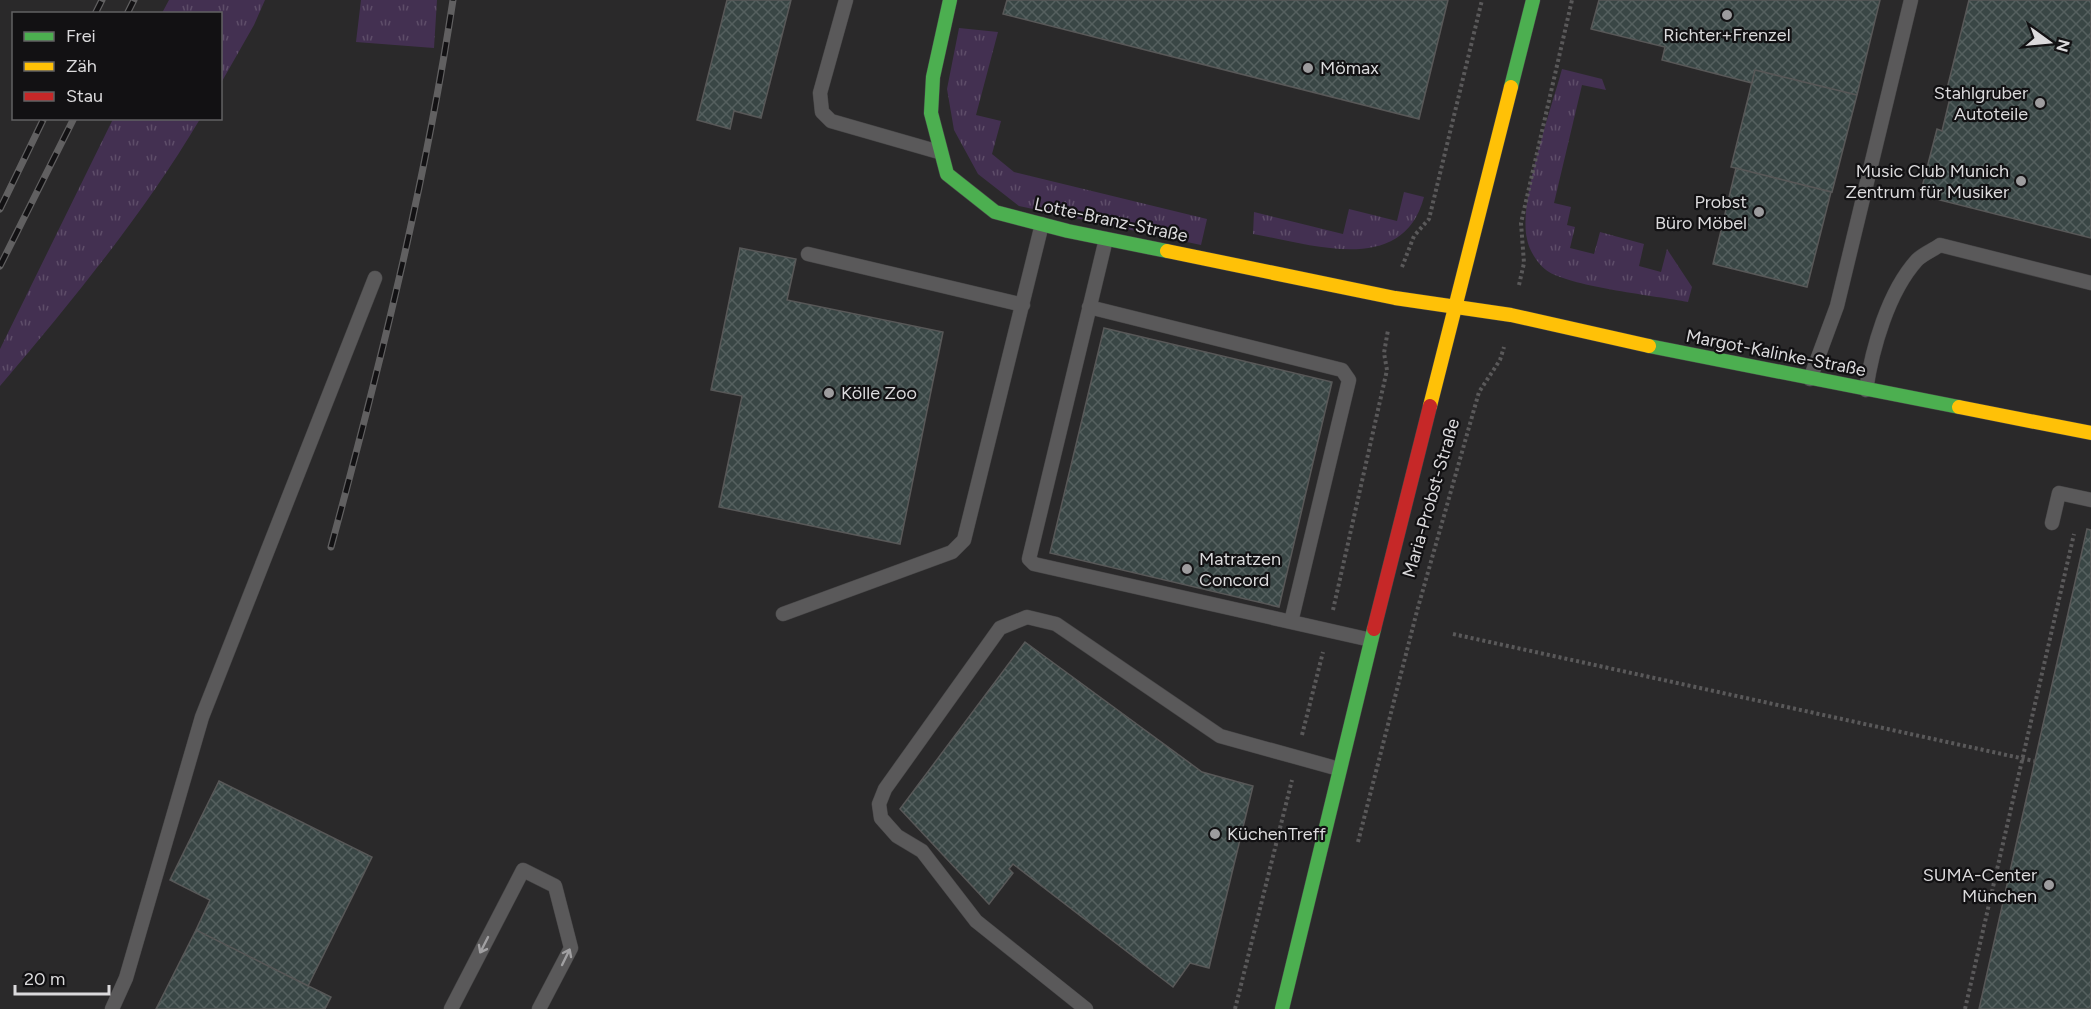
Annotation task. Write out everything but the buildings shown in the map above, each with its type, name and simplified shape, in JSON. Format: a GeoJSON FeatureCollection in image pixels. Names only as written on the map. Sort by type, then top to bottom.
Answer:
{"type":"FeatureCollection","features":[{"type":"Feature","properties":{"kind":"street","name":"Lotte-Branz-Straße"},"geometry":{"type":"LineString","coordinates":[[950,0],[933,77],[931,113],[947,174],[995,212],[1106,239],[1395,298],[1455,307]]}},
{"type":"Feature","properties":{"kind":"street","name":"Maria-Probst-Straße"},"geometry":{"type":"LineString","coordinates":[[1282,1009],[1371,640],[1533,0]]}},
{"type":"Feature","properties":{"kind":"street","name":"Margot-Kalinke-Straße"},"geometry":{"type":"LineString","coordinates":[[1455,307],[1511,315],[1810,379],[2091,433]]}},
{"type":"Feature","properties":{"kind":"lane"},"geometry":{"type":"LineString","coordinates":[[846,0],[820,93],[822,112],[831,121],[941,153]]}},
{"type":"Feature","properties":{"kind":"lane"},"geometry":{"type":"LineString","coordinates":[[1810,379],[1838,306],[1911,0]]}},
{"type":"Feature","properties":{"kind":"lane"},"geometry":{"type":"LineString","coordinates":[[783,614],[952,552],[964,540],[1042,224]]}},
{"type":"Feature","properties":{"kind":"lane"},"geometry":{"type":"LineString","coordinates":[[1106,239],[1029,559],[1034,564],[1371,640]]}},
{"type":"Feature","properties":{"kind":"lane"},"geometry":{"type":"LineString","coordinates":[[1866,390],[1870,360],[1898,284],[1918,258],[1940,245],[2091,283]]}},
{"type":"Feature","properties":{"kind":"lane"},"geometry":{"type":"LineString","coordinates":[[808,254],[1023,305]]}},
{"type":"Feature","properties":{"kind":"lane"},"geometry":{"type":"LineString","coordinates":[[112,1009],[126,978],[202,717],[375,278]]}},
{"type":"Feature","properties":{"kind":"lane"},"geometry":{"type":"LineString","coordinates":[[1089,307],[1342,370],[1349,380],[1291,622]]}},
{"type":"Feature","properties":{"kind":"lane"},"geometry":{"type":"LineString","coordinates":[[2052,523],[2059,493],[2087,499]]}},
{"type":"Feature","properties":{"kind":"lane"},"geometry":{"type":"LineString","coordinates":[[1086,1009],[976,921],[922,851],[897,836],[881,819],[879,804],[885,789],[1000,628],[1027,617],[1056,624],[1220,736],[1339,769]]}},
{"type":"Feature","properties":{"kind":"lane"},"geometry":{"type":"LineString","coordinates":[[451,1009],[523,870],[555,885],[571,948],[539,1009]]}},
{"type":"Feature","properties":{"kind":"path"},"geometry":{"type":"LineString","coordinates":[[1235,1009],[1329,629],[1387,370],[1385,343],[1404,257],[1414,236],[1429,219],[1482,0]]}},
{"type":"Feature","properties":{"kind":"path","name":"Maria-Probst-Straße"},"geometry":{"type":"LineString","coordinates":[[1355,852],[1417,611],[1479,392],[1500,360],[1524,263],[1521,223],[1572,0]]}},
{"type":"Feature","properties":{"kind":"path"},"geometry":{"type":"LineString","coordinates":[[1965,1009],[2021,758],[2087,499]]}},
{"type":"Feature","properties":{"kind":"path"},"geometry":{"type":"LineString","coordinates":[[1453,634],[2034,761]]}},
{"type":"Feature","properties":{"kind":"green space"},"geometry":{"type":"Polygon","coordinates":[[[169,0],[265,0],[254,25],[222,81],[222,12],[163,12],[169,0]]]}},
{"type":"Feature","properties":{"kind":"green space"},"geometry":{"type":"Polygon","coordinates":[[[361,0],[437,0],[434,48],[356,42],[361,0]]]}},
{"type":"Feature","properties":{"kind":"green space"},"geometry":{"type":"Polygon","coordinates":[[[959,28],[998,32],[976,115],[1001,121],[992,154],[1014,172],[1207,219],[1201,245],[1019,206],[978,174],[954,130],[947,89],[959,28]]]}},
{"type":"Feature","properties":{"kind":"green space"},"geometry":{"type":"Polygon","coordinates":[[[1562,69],[1602,79],[1606,90],[1582,85],[1554,203],[1571,207],[1567,225],[1575,227],[1570,248],[1594,254],[1600,232],[1644,244],[1639,266],[1661,272],[1667,249],[1692,287],[1688,302],[1596,287],[1561,277],[1545,269],[1532,253],[1528,244],[1525,222],[1527,202],[1537,155],[1562,69]]]}},
{"type":"Feature","properties":{"kind":"green space"},"geometry":{"type":"Polygon","coordinates":[[[113,120],[199,120],[131,223],[0,386],[0,349],[113,120]]]}},
{"type":"Feature","properties":{"kind":"green space"},"geometry":{"type":"Polygon","coordinates":[[[1404,192],[1424,197],[1413,222],[1397,238],[1376,246],[1352,249],[1327,248],[1253,234],[1254,212],[1343,234],[1349,209],[1397,221],[1404,192]]]}},
{"type":"Feature","properties":{"kind":"railway"},"geometry":{"type":"LineString","coordinates":[[96,12],[102,0]]}},
{"type":"Feature","properties":{"kind":"railway"},"geometry":{"type":"LineString","coordinates":[[128,12],[134,0]]}},
{"type":"Feature","properties":{"kind":"railway"},"geometry":{"type":"LineString","coordinates":[[331,547],[400,275],[429,138],[453,0]]}},
{"type":"Feature","properties":{"kind":"railway"},"geometry":{"type":"LineString","coordinates":[[0,209],[43,120]]}},
{"type":"Feature","properties":{"kind":"railway"},"geometry":{"type":"LineString","coordinates":[[0,266],[73,120]]}},
{"type":"Feature","properties":{"kind":"traffic: fast"},"geometry":{"type":"LineString","coordinates":[[950,0],[933,77],[931,113],[947,174],[995,212],[1068,231],[1167,251]]}},
{"type":"Feature","properties":{"kind":"traffic: fast"},"geometry":{"type":"LineString","coordinates":[[1511,87],[1533,0]]}},
{"type":"Feature","properties":{"kind":"traffic: fast"},"geometry":{"type":"LineString","coordinates":[[1649,346],[1959,407]]}},
{"type":"Feature","properties":{"kind":"traffic: fast"},"geometry":{"type":"LineString","coordinates":[[1282,1009],[1374,629]]}},
{"type":"Feature","properties":{"kind":"traffic: slow"},"geometry":{"type":"LineString","coordinates":[[1430,406],[1511,87]]}},
{"type":"Feature","properties":{"kind":"traffic: slow"},"geometry":{"type":"LineString","coordinates":[[1167,251],[1395,298],[1511,315],[1649,346]]}},
{"type":"Feature","properties":{"kind":"traffic: slow"},"geometry":{"type":"LineString","coordinates":[[1959,407],[2091,433]]}},
{"type":"Feature","properties":{"kind":"traffic: jam"},"geometry":{"type":"LineString","coordinates":[[1374,629],[1430,406]]}},
{"type":"Feature","properties":{"kind":"place","name":"Richter+Frenzel"},"geometry":{"type":"Point","coordinates":[1727,15]}},
{"type":"Feature","properties":{"kind":"place","name":"Mömax"},"geometry":{"type":"Point","coordinates":[1308,68]}},
{"type":"Feature","properties":{"kind":"place","name":"Stahlgruber Autoteile"},"geometry":{"type":"Point","coordinates":[2040,103]}},
{"type":"Feature","properties":{"kind":"place","name":"Music Club Munich Zentrum für Musiker"},"geometry":{"type":"Point","coordinates":[2021,181]}},
{"type":"Feature","properties":{"kind":"place","name":"Probst Büro Möbel"},"geometry":{"type":"Point","coordinates":[1759,212]}},
{"type":"Feature","properties":{"kind":"place","name":"Kölle Zoo"},"geometry":{"type":"Point","coordinates":[829,393]}},
{"type":"Feature","properties":{"kind":"place","name":"Matratzen Concord"},"geometry":{"type":"Point","coordinates":[1187,569]}},
{"type":"Feature","properties":{"kind":"place","name":"KüchenTreff"},"geometry":{"type":"Point","coordinates":[1215,834]}},
{"type":"Feature","properties":{"kind":"place","name":"SUMA-Center München"},"geometry":{"type":"Point","coordinates":[2049,885]}}]}
